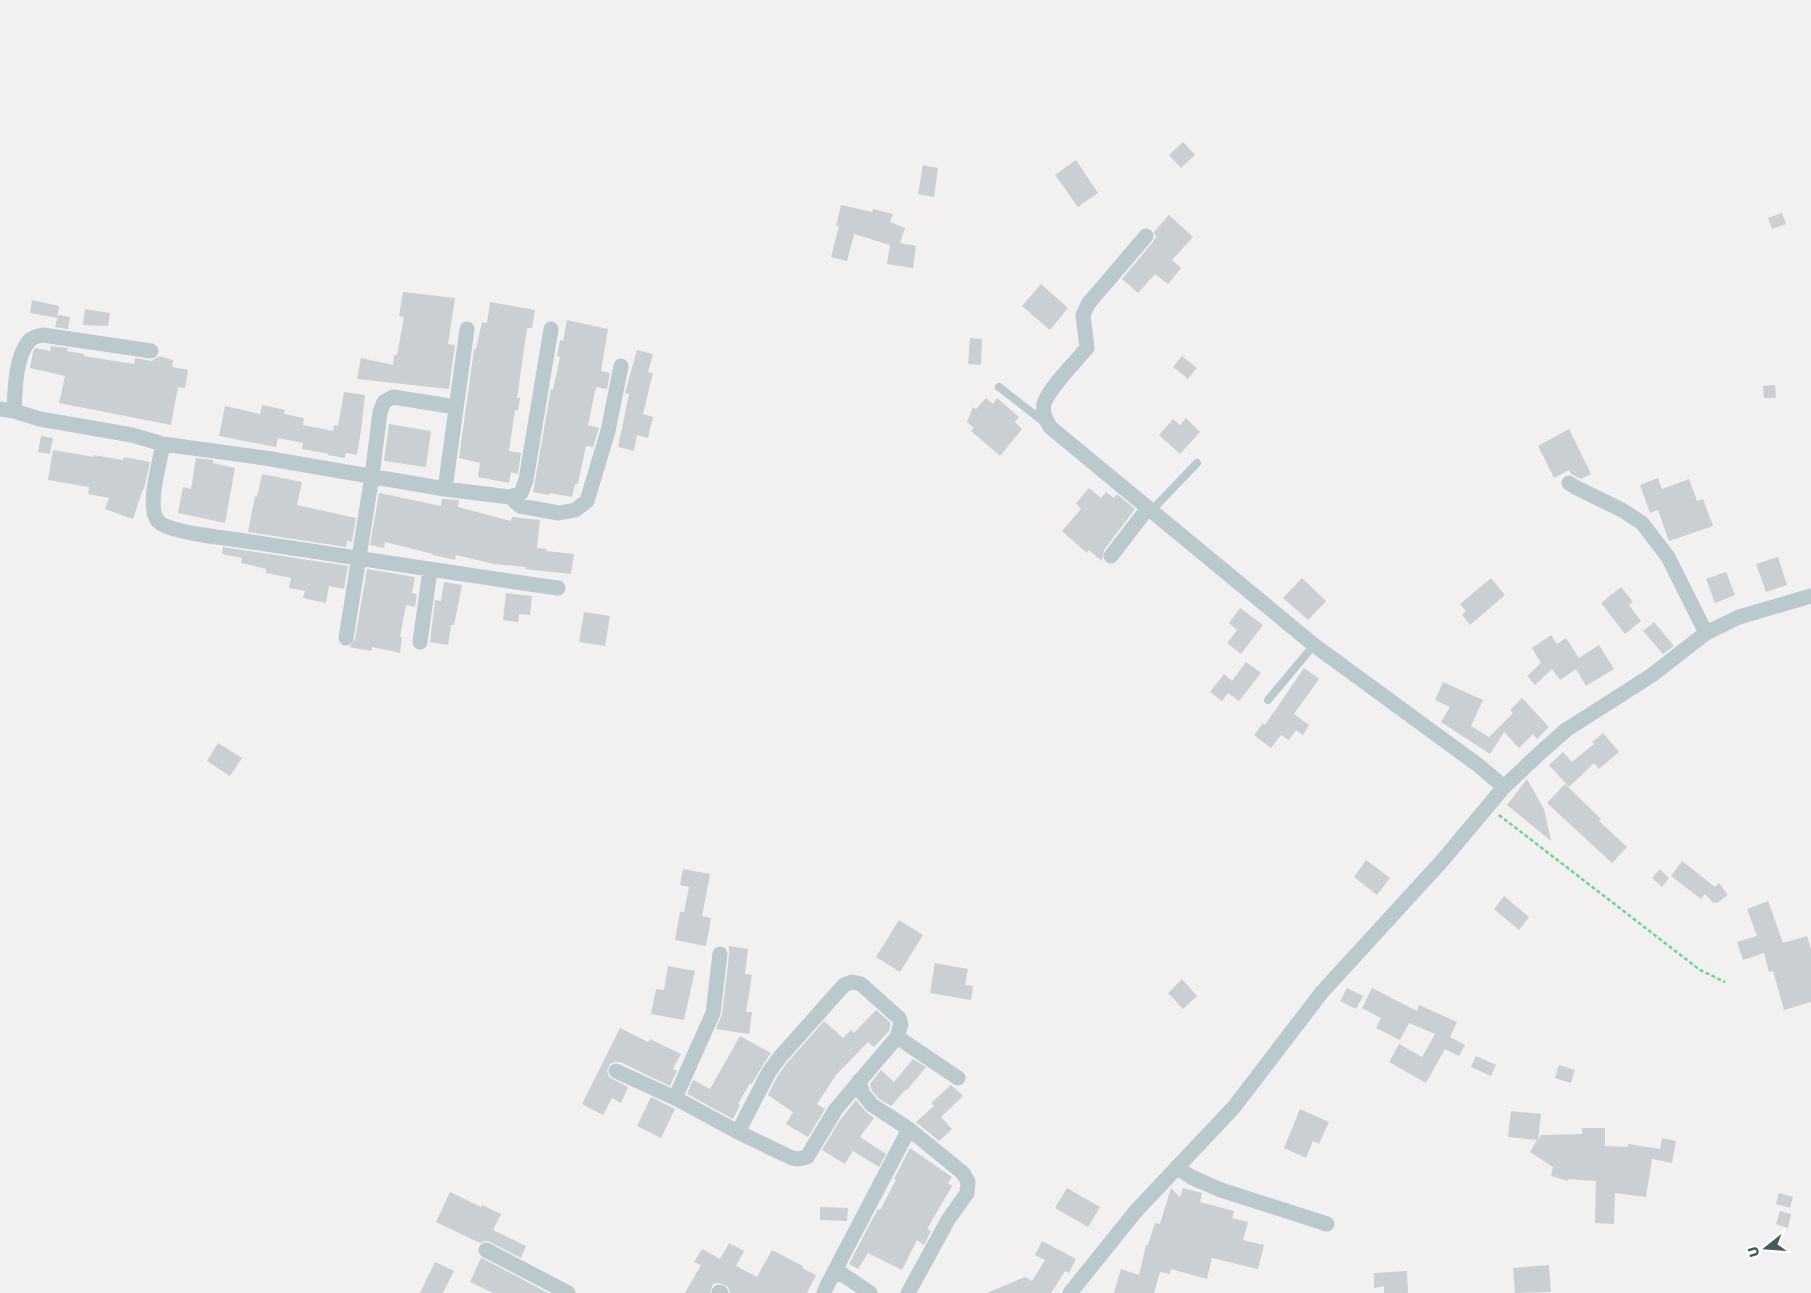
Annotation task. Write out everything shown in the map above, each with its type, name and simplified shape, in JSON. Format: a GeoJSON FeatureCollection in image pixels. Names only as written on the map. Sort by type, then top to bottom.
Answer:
{"type":"FeatureCollection","features":[{"type":"Feature","properties":{"kind":"street"},"geometry":{"type":"LineString","coordinates":[[1146,236],[1088,304],[1083,315],[1087,348],[1060,379],[1044,404],[1044,415],[1050,427],[1314,645],[1478,765],[1504,787]]}},
{"type":"Feature","properties":{"kind":"street"},"geometry":{"type":"LineString","coordinates":[[150,351],[43,334],[30,339],[24,348],[7,410],[132,435],[163,444],[265,458],[444,489],[510,497],[521,493],[526,480],[551,329]]}},
{"type":"Feature","properties":{"kind":"street"},"geometry":{"type":"LineString","coordinates":[[444,489],[467,330]]}},
{"type":"Feature","properties":{"kind":"street"},"geometry":{"type":"LineString","coordinates":[[510,497],[520,506],[559,513],[576,510],[587,501],[608,431],[621,366]]}},
{"type":"Feature","properties":{"kind":"street"},"geometry":{"type":"LineString","coordinates":[[346,638],[372,476],[380,412],[384,402],[393,397],[456,407]]}},
{"type":"Feature","properties":{"kind":"street"},"geometry":{"type":"LineString","coordinates":[[163,444],[153,513],[159,523],[169,527],[207,536],[558,588]]}},
{"type":"Feature","properties":{"kind":"street"},"geometry":{"type":"LineString","coordinates":[[1570,482],[1577,488],[1600,498],[1642,523],[1668,557],[1706,633]]}},
{"type":"Feature","properties":{"kind":"street"},"geometry":{"type":"LineString","coordinates":[[1111,556],[1150,510]]}},
{"type":"Feature","properties":{"kind":"street"},"geometry":{"type":"LineString","coordinates":[[420,642],[430,570]]}},
{"type":"Feature","properties":{"kind":"street"},"geometry":{"type":"LineString","coordinates":[[1070,1293],[1136,1211],[1234,1107],[1322,992],[1442,860],[1504,787],[1566,730],[1652,676],[1706,633],[1739,617],[1811,596]]}},
{"type":"Feature","properties":{"kind":"street"},"geometry":{"type":"LineString","coordinates":[[674,1098],[713,1012],[720,954]]}},
{"type":"Feature","properties":{"kind":"street"},"geometry":{"type":"LineString","coordinates":[[616,1071],[674,1098],[738,1132],[792,1158],[798,1159],[807,1156],[836,1110],[896,1037],[901,1024],[899,1018],[861,984],[852,982],[844,985],[769,1072],[738,1132]]}},
{"type":"Feature","properties":{"kind":"street"},"geometry":{"type":"LineString","coordinates":[[896,1037],[958,1078]]}},
{"type":"Feature","properties":{"kind":"street"},"geometry":{"type":"LineString","coordinates":[[860,1081],[863,1094],[872,1105],[909,1129],[963,1173],[968,1182],[967,1193],[948,1220],[908,1293]]}},
{"type":"Feature","properties":{"kind":"street"},"geometry":{"type":"LineString","coordinates":[[824,1293],[909,1129]]}},
{"type":"Feature","properties":{"kind":"street"},"geometry":{"type":"LineString","coordinates":[[1178,1167],[1191,1177],[1221,1190],[1327,1224]]}},
{"type":"Feature","properties":{"kind":"street"},"geometry":{"type":"LineString","coordinates":[[486,1250],[568,1293]]}},
{"type":"Feature","properties":{"kind":"street"},"geometry":{"type":"LineString","coordinates":[[832,1276],[836,1273],[842,1274],[870,1293]]}},
{"type":"Feature","properties":{"kind":"lane"},"geometry":{"type":"LineString","coordinates":[[999,387],[1050,427]]}},
{"type":"Feature","properties":{"kind":"lane"},"geometry":{"type":"LineString","coordinates":[[1150,510],[1197,463]]}},
{"type":"Feature","properties":{"kind":"lane"},"geometry":{"type":"LineString","coordinates":[[1268,700],[1314,645]]}},
{"type":"Feature","properties":{"kind":"path"},"geometry":{"type":"LineString","coordinates":[[1488,807],[1700,970],[1724,982]]}},
{"type":"Feature","properties":{"kind":"building"},"geometry":{"type":"Polygon","coordinates":[[[1183,142],[1195,155],[1181,168],[1169,155],[1183,142]]]}},
{"type":"Feature","properties":{"kind":"building"},"geometry":{"type":"Polygon","coordinates":[[[1076,160],[1098,193],[1078,207],[1055,175],[1076,160]]]}},
{"type":"Feature","properties":{"kind":"building"},"geometry":{"type":"Polygon","coordinates":[[[923,165],[938,168],[934,197],[918,194],[923,165]]]}},
{"type":"Feature","properties":{"kind":"building"},"geometry":{"type":"Polygon","coordinates":[[[841,205],[872,212],[873,209],[893,214],[890,222],[905,228],[900,243],[916,246],[913,268],[887,264],[890,245],[854,234],[847,261],[831,257],[839,226],[836,226],[841,205]]]}},
{"type":"Feature","properties":{"kind":"building"},"geometry":{"type":"Polygon","coordinates":[[[1782,213],[1786,224],[1772,229],[1768,218],[1782,213]]]}},
{"type":"Feature","properties":{"kind":"building"},"geometry":{"type":"Polygon","coordinates":[[[1169,215],[1193,237],[1172,260],[1181,268],[1168,284],[1155,274],[1138,293],[1122,279],[1153,242],[1156,237],[1154,232],[1169,215]]]}},
{"type":"Feature","properties":{"kind":"building"},"geometry":{"type":"Polygon","coordinates":[[[1041,284],[1068,308],[1050,330],[1022,306],[1041,284]]]}},
{"type":"Feature","properties":{"kind":"building"},"geometry":{"type":"Polygon","coordinates":[[[403,292],[455,298],[448,344],[455,345],[449,389],[357,379],[361,358],[393,365],[394,355],[397,355],[404,317],[399,316],[403,292]]]}},
{"type":"Feature","properties":{"kind":"building"},"geometry":{"type":"Polygon","coordinates":[[[32,300],[59,306],[57,318],[30,313],[32,300]]]}},
{"type":"Feature","properties":{"kind":"building"},"geometry":{"type":"Polygon","coordinates":[[[490,302],[535,310],[532,328],[527,328],[517,398],[520,398],[518,411],[515,410],[509,451],[521,453],[518,474],[511,472],[509,483],[478,477],[480,463],[459,458],[474,349],[476,349],[482,322],[487,323],[490,302]]]}},
{"type":"Feature","properties":{"kind":"building"},"geometry":{"type":"Polygon","coordinates":[[[85,309],[110,313],[108,326],[83,325],[85,309]]]}},
{"type":"Feature","properties":{"kind":"building"},"geometry":{"type":"Polygon","coordinates":[[[58,315],[70,317],[68,329],[55,327],[58,315]]]}},
{"type":"Feature","properties":{"kind":"building"},"geometry":{"type":"Polygon","coordinates":[[[567,320],[608,329],[601,371],[610,373],[607,389],[597,387],[595,391],[588,425],[599,428],[593,447],[586,446],[578,484],[575,484],[572,497],[533,492],[551,389],[553,390],[560,357],[557,356],[560,340],[563,341],[567,320]]]}},
{"type":"Feature","properties":{"kind":"building"},"geometry":{"type":"Polygon","coordinates":[[[970,338],[982,339],[981,365],[968,364],[970,338]]]}},
{"type":"Feature","properties":{"kind":"building"},"geometry":{"type":"Polygon","coordinates":[[[51,346],[68,348],[67,351],[84,354],[84,356],[134,364],[135,358],[152,361],[159,356],[173,360],[172,367],[188,370],[185,388],[178,387],[171,425],[59,403],[65,376],[30,368],[35,348],[50,351],[51,346]]]}},
{"type":"Feature","properties":{"kind":"building"},"geometry":{"type":"Polygon","coordinates":[[[637,350],[653,354],[648,372],[653,373],[643,414],[653,417],[648,438],[637,435],[634,451],[618,447],[629,394],[625,393],[637,350]]]}},
{"type":"Feature","properties":{"kind":"building"},"geometry":{"type":"Polygon","coordinates":[[[1182,356],[1197,368],[1188,379],[1173,367],[1182,356]]]}},
{"type":"Feature","properties":{"kind":"building"},"geometry":{"type":"Polygon","coordinates":[[[1775,385],[1776,398],[1764,398],[1763,386],[1775,385]]]}},
{"type":"Feature","properties":{"kind":"building"},"geometry":{"type":"Polygon","coordinates":[[[344,392],[365,395],[357,455],[346,453],[345,458],[328,455],[302,449],[303,443],[278,438],[276,447],[219,436],[225,406],[260,414],[262,405],[285,410],[284,414],[304,418],[303,425],[333,431],[334,425],[338,426],[344,392]]]}},
{"type":"Feature","properties":{"kind":"building"},"geometry":{"type":"Polygon","coordinates":[[[986,398],[993,404],[997,398],[1019,417],[1015,422],[1022,429],[1000,456],[971,431],[974,428],[967,422],[973,407],[976,409],[986,398]]]}},
{"type":"Feature","properties":{"kind":"building"},"geometry":{"type":"Polygon","coordinates":[[[1186,418],[1200,432],[1180,454],[1159,435],[1173,419],[1180,425],[1186,418]]]}},
{"type":"Feature","properties":{"kind":"building"},"geometry":{"type":"Polygon","coordinates":[[[389,424],[431,431],[426,467],[384,461],[389,424]]]}},
{"type":"Feature","properties":{"kind":"building"},"geometry":{"type":"Polygon","coordinates":[[[1569,429],[1591,474],[1581,479],[1571,474],[1569,470],[1554,478],[1538,446],[1569,429]]]}},
{"type":"Feature","properties":{"kind":"building"},"geometry":{"type":"Polygon","coordinates":[[[41,436],[53,438],[50,454],[38,452],[41,436]]]}},
{"type":"Feature","properties":{"kind":"building"},"geometry":{"type":"Polygon","coordinates":[[[53,450],[94,457],[94,455],[123,460],[124,457],[150,462],[144,489],[133,519],[105,509],[109,498],[88,494],[89,487],[48,480],[53,450]]]}},
{"type":"Feature","properties":{"kind":"building"},"geometry":{"type":"Polygon","coordinates":[[[196,458],[213,460],[213,463],[235,468],[225,523],[178,513],[183,487],[191,489],[196,458]]]}},
{"type":"Feature","properties":{"kind":"building"},"geometry":{"type":"Polygon","coordinates":[[[262,474],[302,482],[297,505],[356,518],[352,542],[347,541],[346,547],[248,532],[255,496],[257,497],[262,474]]]}},
{"type":"Feature","properties":{"kind":"building"},"geometry":{"type":"Polygon","coordinates":[[[1658,478],[1662,489],[1689,479],[1697,501],[1703,499],[1713,526],[1669,541],[1658,510],[1650,513],[1640,485],[1658,478]]]}},
{"type":"Feature","properties":{"kind":"building"},"geometry":{"type":"Polygon","coordinates":[[[1089,488],[1101,498],[1106,492],[1114,498],[1117,494],[1135,509],[1104,550],[1102,561],[1089,550],[1087,553],[1062,531],[1081,509],[1076,503],[1089,488]]]}},
{"type":"Feature","properties":{"kind":"building"},"geometry":{"type":"Polygon","coordinates":[[[379,493],[441,506],[442,499],[459,500],[458,507],[511,521],[512,517],[540,520],[537,548],[547,549],[546,551],[574,554],[571,574],[494,564],[456,555],[455,560],[385,542],[384,548],[370,545],[379,493]]]}},
{"type":"Feature","properties":{"kind":"building"},"geometry":{"type":"Polygon","coordinates":[[[223,547],[348,566],[344,589],[329,586],[326,603],[303,598],[305,591],[289,588],[291,578],[266,573],[266,569],[241,563],[242,558],[222,554],[223,547]]]}},
{"type":"Feature","properties":{"kind":"building"},"geometry":{"type":"Polygon","coordinates":[[[1778,557],[1787,585],[1766,592],[1756,564],[1778,557]]]}},
{"type":"Feature","properties":{"kind":"building"},"geometry":{"type":"Polygon","coordinates":[[[367,569],[415,577],[412,593],[417,594],[415,607],[406,605],[400,637],[402,637],[400,653],[372,647],[371,651],[349,647],[355,639],[367,569]]]}},
{"type":"Feature","properties":{"kind":"building"},"geometry":{"type":"Polygon","coordinates":[[[1726,572],[1735,595],[1715,603],[1706,579],[1726,572]]]}},
{"type":"Feature","properties":{"kind":"building"},"geometry":{"type":"Polygon","coordinates":[[[1302,578],[1326,601],[1308,620],[1283,598],[1302,578]]]}},
{"type":"Feature","properties":{"kind":"building"},"geometry":{"type":"Polygon","coordinates":[[[1491,578],[1505,595],[1470,625],[1462,615],[1466,611],[1460,604],[1491,578]]]}},
{"type":"Feature","properties":{"kind":"building"},"geometry":{"type":"Polygon","coordinates":[[[444,582],[462,585],[454,625],[451,625],[448,645],[430,642],[435,600],[441,601],[444,582]]]}},
{"type":"Feature","properties":{"kind":"building"},"geometry":{"type":"Polygon","coordinates":[[[1621,587],[1633,602],[1629,605],[1641,621],[1625,634],[1601,603],[1621,587]]]}},
{"type":"Feature","properties":{"kind":"building"},"geometry":{"type":"Polygon","coordinates":[[[506,593],[532,596],[530,615],[519,614],[518,622],[503,620],[506,593]]]}},
{"type":"Feature","properties":{"kind":"building"},"geometry":{"type":"Polygon","coordinates":[[[1240,608],[1263,625],[1241,654],[1227,643],[1237,630],[1229,623],[1240,608]]]}},
{"type":"Feature","properties":{"kind":"building"},"geometry":{"type":"Polygon","coordinates":[[[584,612],[610,616],[605,646],[579,642],[584,612]]]}},
{"type":"Feature","properties":{"kind":"building"},"geometry":{"type":"Polygon","coordinates":[[[1654,622],[1674,646],[1663,654],[1643,631],[1654,622]]]}},
{"type":"Feature","properties":{"kind":"building"},"geometry":{"type":"Polygon","coordinates":[[[1551,635],[1557,644],[1566,638],[1579,658],[1599,645],[1614,669],[1586,686],[1576,669],[1560,680],[1552,669],[1535,685],[1527,676],[1541,663],[1532,648],[1551,635]]]}},
{"type":"Feature","properties":{"kind":"building"},"geometry":{"type":"Polygon","coordinates":[[[1246,662],[1261,673],[1239,701],[1228,693],[1222,701],[1210,692],[1224,674],[1232,681],[1246,662]]]}},
{"type":"Feature","properties":{"kind":"building"},"geometry":{"type":"Polygon","coordinates":[[[1304,668],[1319,679],[1294,714],[1309,725],[1303,735],[1296,730],[1289,740],[1281,735],[1271,748],[1254,735],[1263,723],[1265,725],[1304,668]]]}},
{"type":"Feature","properties":{"kind":"building"},"geometry":{"type":"Polygon","coordinates":[[[1443,682],[1483,700],[1471,726],[1489,737],[1513,713],[1510,710],[1522,698],[1549,727],[1537,739],[1533,734],[1519,748],[1504,732],[1490,754],[1441,722],[1450,707],[1435,700],[1443,682]]]}},
{"type":"Feature","properties":{"kind":"building"},"geometry":{"type":"Polygon","coordinates":[[[1603,733],[1619,752],[1599,769],[1594,763],[1569,787],[1549,765],[1563,752],[1572,762],[1594,744],[1592,742],[1603,733]]]}},
{"type":"Feature","properties":{"kind":"building"},"geometry":{"type":"Polygon","coordinates":[[[218,743],[242,758],[230,776],[207,761],[218,743]]]}},
{"type":"Feature","properties":{"kind":"building"},"geometry":{"type":"Polygon","coordinates":[[[1527,779],[1544,809],[1551,841],[1507,805],[1527,779]]]}},
{"type":"Feature","properties":{"kind":"building"},"geometry":{"type":"Polygon","coordinates":[[[1565,784],[1601,819],[1599,821],[1627,847],[1612,863],[1547,803],[1565,784]]]}},
{"type":"Feature","properties":{"kind":"building"},"geometry":{"type":"Polygon","coordinates":[[[1366,860],[1390,878],[1377,895],[1354,877],[1366,860]]]}},
{"type":"Feature","properties":{"kind":"building"},"geometry":{"type":"Polygon","coordinates":[[[1682,861],[1715,887],[1719,883],[1728,895],[1717,903],[1713,903],[1705,894],[1701,899],[1671,876],[1682,861]]]}},
{"type":"Feature","properties":{"kind":"building"},"geometry":{"type":"Polygon","coordinates":[[[683,869],[710,874],[702,916],[711,918],[706,946],[675,940],[680,912],[684,912],[689,887],[680,885],[683,869]]]}},
{"type":"Feature","properties":{"kind":"building"},"geometry":{"type":"Polygon","coordinates":[[[1660,869],[1669,878],[1662,887],[1652,878],[1660,869]]]}},
{"type":"Feature","properties":{"kind":"building"},"geometry":{"type":"Polygon","coordinates":[[[1504,896],[1529,917],[1519,930],[1494,909],[1504,896]]]}},
{"type":"Feature","properties":{"kind":"building"},"geometry":{"type":"Polygon","coordinates":[[[1768,901],[1783,943],[1807,936],[1811,949],[1811,1002],[1784,1010],[1773,971],[1769,972],[1764,953],[1743,960],[1737,942],[1757,936],[1747,909],[1768,901]]]}},
{"type":"Feature","properties":{"kind":"building"},"geometry":{"type":"Polygon","coordinates":[[[899,920],[923,935],[900,972],[876,957],[899,920]]]}},
{"type":"Feature","properties":{"kind":"building"},"geometry":{"type":"Polygon","coordinates":[[[729,946],[748,949],[745,974],[752,975],[746,1012],[752,1012],[749,1034],[716,1029],[722,1014],[729,946]]]}},
{"type":"Feature","properties":{"kind":"building"},"geometry":{"type":"Polygon","coordinates":[[[935,963],[968,969],[965,985],[973,986],[971,1000],[930,993],[935,963]]]}},
{"type":"Feature","properties":{"kind":"building"},"geometry":{"type":"Polygon","coordinates":[[[668,966],[695,971],[684,1020],[651,1014],[656,989],[664,990],[668,966]]]}},
{"type":"Feature","properties":{"kind":"building"},"geometry":{"type":"Polygon","coordinates":[[[1182,979],[1197,996],[1183,1009],[1168,993],[1182,979]]]}},
{"type":"Feature","properties":{"kind":"building"},"geometry":{"type":"Polygon","coordinates":[[[1347,988],[1363,996],[1356,1009],[1340,1001],[1347,988]]]}},
{"type":"Feature","properties":{"kind":"building"},"geometry":{"type":"Polygon","coordinates":[[[1372,988],[1417,1011],[1419,1005],[1457,1022],[1450,1037],[1465,1045],[1459,1056],[1445,1049],[1426,1083],[1389,1062],[1399,1044],[1422,1057],[1435,1034],[1409,1023],[1400,1040],[1376,1028],[1381,1018],[1362,1008],[1372,988]]]}},
{"type":"Feature","properties":{"kind":"building"},"geometry":{"type":"Polygon","coordinates":[[[876,1010],[891,1023],[889,1031],[874,1047],[868,1042],[836,1075],[817,1104],[825,1109],[808,1137],[786,1124],[793,1112],[768,1095],[787,1063],[824,1021],[843,1038],[851,1030],[854,1033],[876,1010]]]}},
{"type":"Feature","properties":{"kind":"building"},"geometry":{"type":"Polygon","coordinates":[[[620,1028],[648,1042],[650,1039],[681,1054],[673,1069],[677,1071],[670,1086],[620,1062],[610,1064],[607,1071],[609,1077],[628,1087],[621,1103],[612,1098],[603,1115],[582,1104],[620,1028]]]}},
{"type":"Feature","properties":{"kind":"building"},"geometry":{"type":"Polygon","coordinates":[[[740,1036],[771,1053],[752,1084],[750,1083],[738,1104],[740,1105],[733,1119],[687,1094],[693,1080],[710,1089],[740,1036]]]}},
{"type":"Feature","properties":{"kind":"building"},"geometry":{"type":"Polygon","coordinates":[[[1476,1056],[1496,1065],[1491,1076],[1471,1067],[1476,1056]]]}},
{"type":"Feature","properties":{"kind":"building"},"geometry":{"type":"Polygon","coordinates":[[[913,1059],[926,1067],[907,1090],[891,1106],[878,1098],[871,1089],[870,1084],[881,1070],[894,1082],[913,1059]]]}},
{"type":"Feature","properties":{"kind":"building"},"geometry":{"type":"Polygon","coordinates":[[[1559,1065],[1575,1070],[1571,1083],[1555,1078],[1559,1065]]]}},
{"type":"Feature","properties":{"kind":"building"},"geometry":{"type":"Polygon","coordinates":[[[951,1085],[963,1096],[941,1117],[952,1129],[939,1141],[916,1122],[934,1106],[931,1103],[951,1085]]]}},
{"type":"Feature","properties":{"kind":"building"},"geometry":{"type":"Polygon","coordinates":[[[651,1097],[675,1109],[661,1138],[637,1126],[651,1097]]]}},
{"type":"Feature","properties":{"kind":"building"},"geometry":{"type":"Polygon","coordinates":[[[856,1100],[874,1118],[860,1137],[886,1154],[879,1167],[853,1151],[845,1164],[822,1150],[840,1120],[856,1100]]]}},
{"type":"Feature","properties":{"kind":"building"},"geometry":{"type":"Polygon","coordinates":[[[1300,1109],[1329,1122],[1319,1144],[1313,1141],[1306,1158],[1284,1148],[1300,1109]]]}},
{"type":"Feature","properties":{"kind":"building"},"geometry":{"type":"Polygon","coordinates":[[[1511,1111],[1541,1114],[1538,1140],[1541,1135],[1582,1134],[1582,1128],[1605,1128],[1605,1146],[1628,1147],[1628,1144],[1660,1149],[1662,1138],[1676,1141],[1672,1163],[1652,1159],[1646,1197],[1615,1193],[1614,1224],[1595,1223],[1596,1181],[1568,1179],[1568,1181],[1551,1176],[1553,1167],[1530,1152],[1537,1140],[1508,1137],[1511,1111]]]}},
{"type":"Feature","properties":{"kind":"building"},"geometry":{"type":"Polygon","coordinates":[[[910,1148],[952,1177],[948,1183],[952,1186],[927,1229],[931,1231],[924,1245],[917,1240],[902,1270],[868,1253],[858,1269],[849,1264],[878,1209],[880,1210],[896,1180],[894,1179],[910,1148]]]}},
{"type":"Feature","properties":{"kind":"building"},"geometry":{"type":"Polygon","coordinates":[[[1067,1188],[1100,1207],[1088,1227],[1055,1208],[1067,1188]]]}},
{"type":"Feature","properties":{"kind":"building"},"geometry":{"type":"Polygon","coordinates":[[[1171,1188],[1180,1197],[1183,1188],[1202,1193],[1200,1202],[1234,1211],[1232,1218],[1248,1222],[1243,1240],[1264,1245],[1258,1269],[1212,1258],[1207,1279],[1171,1269],[1170,1274],[1160,1272],[1154,1293],[1114,1293],[1121,1269],[1139,1275],[1146,1245],[1148,1245],[1155,1223],[1160,1224],[1171,1188]]]}},
{"type":"Feature","properties":{"kind":"building"},"geometry":{"type":"Polygon","coordinates":[[[450,1192],[501,1214],[493,1230],[526,1246],[521,1258],[490,1242],[480,1243],[436,1222],[450,1192]]]}},
{"type":"Feature","properties":{"kind":"building"},"geometry":{"type":"Polygon","coordinates":[[[1779,1193],[1793,1197],[1790,1208],[1776,1204],[1779,1193]]]}},
{"type":"Feature","properties":{"kind":"building"},"geometry":{"type":"Polygon","coordinates":[[[820,1207],[848,1208],[847,1221],[820,1220],[820,1207]]]}},
{"type":"Feature","properties":{"kind":"building"},"geometry":{"type":"Polygon","coordinates":[[[1780,1211],[1791,1214],[1788,1228],[1776,1224],[1780,1211]]]}},
{"type":"Feature","properties":{"kind":"building"},"geometry":{"type":"Polygon","coordinates":[[[1042,1241],[1076,1259],[1069,1273],[1065,1271],[1051,1293],[987,1293],[1025,1277],[1032,1281],[1045,1260],[1035,1255],[1042,1241]]]}},
{"type":"Feature","properties":{"kind":"building"},"geometry":{"type":"Polygon","coordinates":[[[729,1243],[744,1251],[736,1266],[757,1277],[772,1250],[816,1275],[807,1293],[730,1293],[728,1287],[719,1283],[713,1284],[710,1293],[685,1293],[701,1265],[694,1262],[702,1249],[720,1259],[729,1243]]]}},
{"type":"Feature","properties":{"kind":"building"},"geometry":{"type":"Polygon","coordinates":[[[481,1258],[548,1293],[493,1293],[470,1282],[481,1258]]]}},
{"type":"Feature","properties":{"kind":"building"},"geometry":{"type":"Polygon","coordinates":[[[435,1262],[454,1271],[443,1293],[420,1293],[435,1262]]]}},
{"type":"Feature","properties":{"kind":"building"},"geometry":{"type":"Polygon","coordinates":[[[1549,1265],[1551,1292],[1515,1293],[1513,1268],[1549,1265]]]}},
{"type":"Feature","properties":{"kind":"building"},"geometry":{"type":"Polygon","coordinates":[[[1407,1271],[1408,1293],[1384,1293],[1384,1286],[1374,1288],[1374,1273],[1407,1271]]]}}]}
